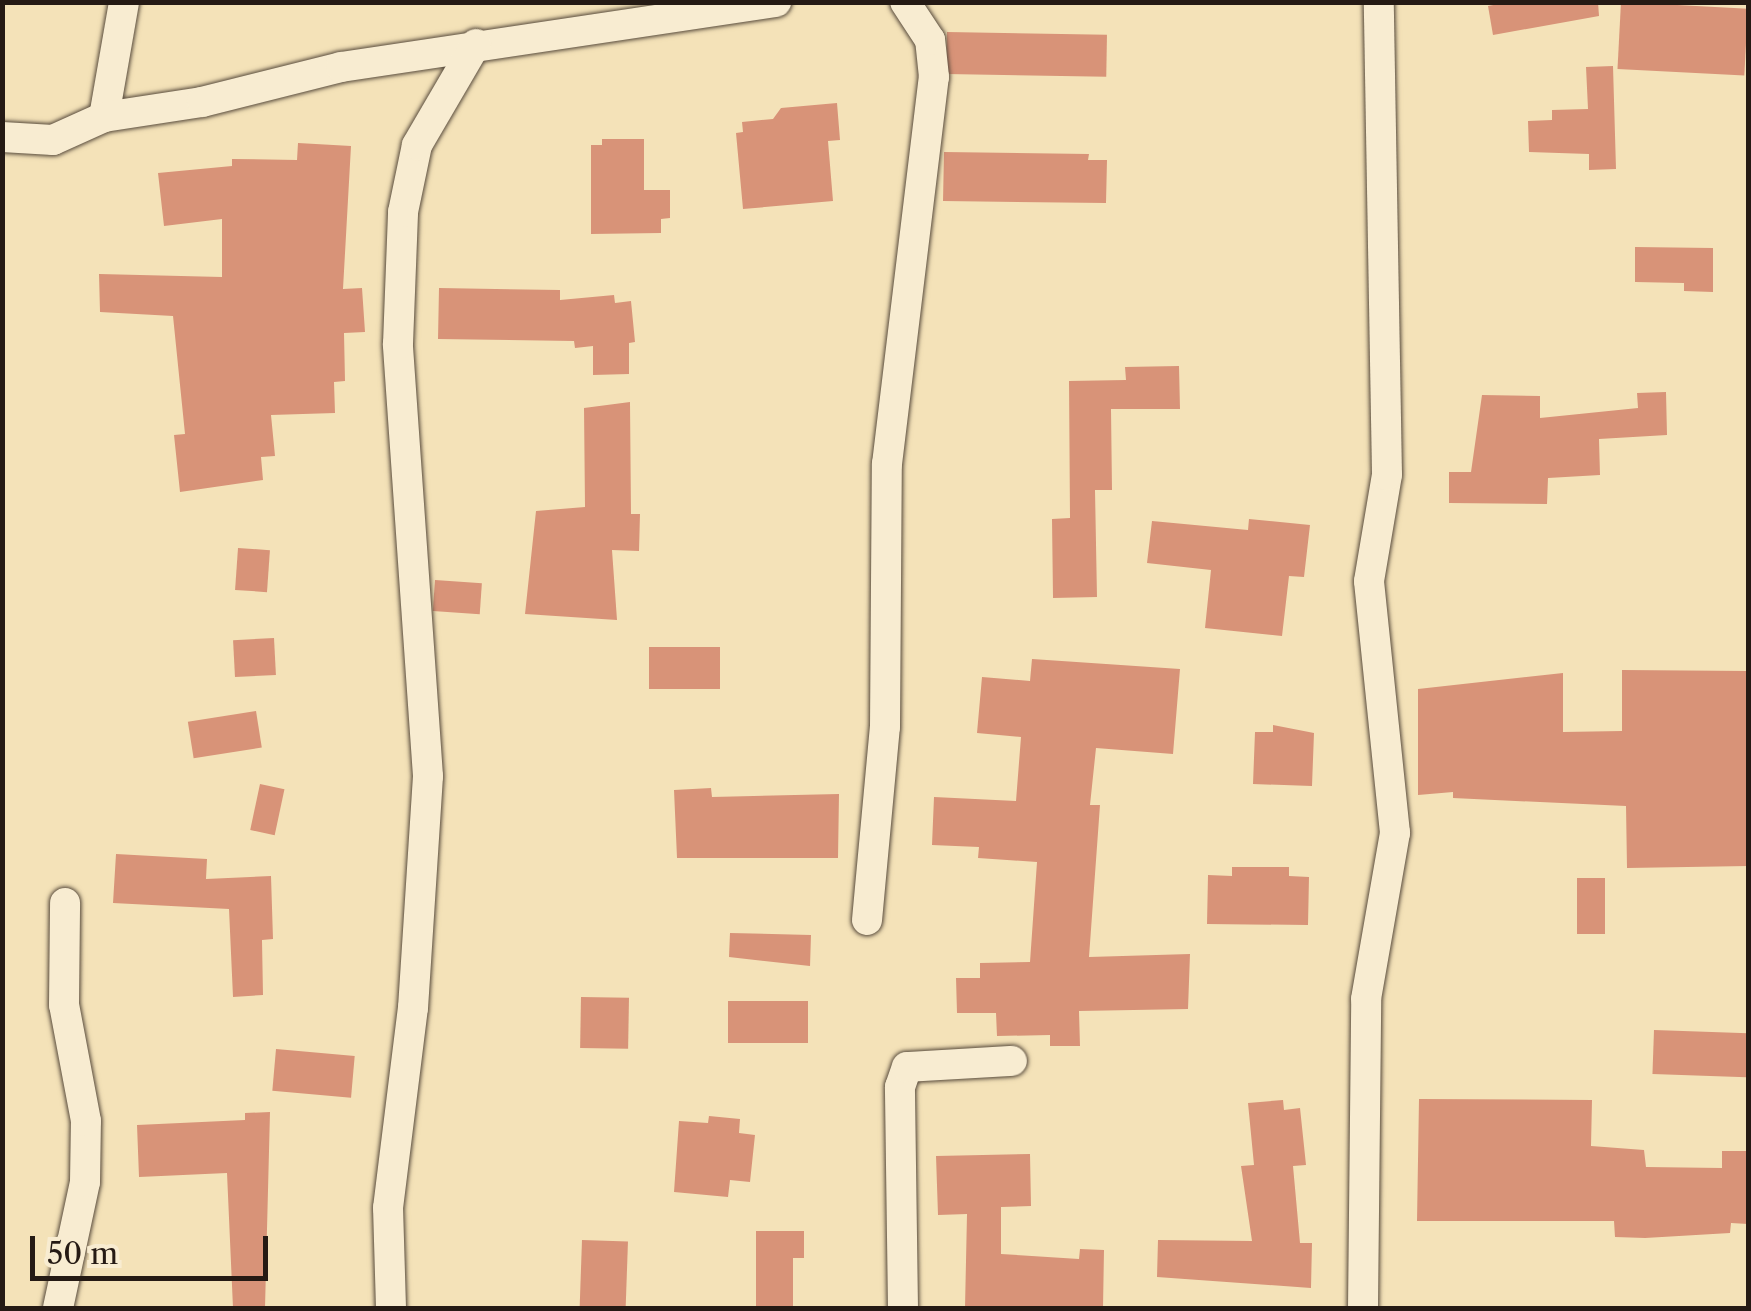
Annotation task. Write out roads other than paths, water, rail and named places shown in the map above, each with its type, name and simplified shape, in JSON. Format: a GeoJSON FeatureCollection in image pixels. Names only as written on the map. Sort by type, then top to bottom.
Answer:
{"type":"FeatureCollection","features":[{"type":"Feature","properties":{"kind":"street"},"geometry":{"type":"LineString","coordinates":[[104,116],[124,2]]}},
{"type":"Feature","properties":{"kind":"street"},"geometry":{"type":"LineString","coordinates":[[2,138],[53,140],[104,116],[476,44],[776,2]]}},
{"type":"Feature","properties":{"kind":"street"},"geometry":{"type":"LineString","coordinates":[[867,920],[885,727],[887,464],[934,76],[930,40],[905,2]]}},
{"type":"Feature","properties":{"kind":"street"},"geometry":{"type":"LineString","coordinates":[[1363,1308],[1366,999],[1395,833],[1370,582],[1388,475],[1379,2]]}},
{"type":"Feature","properties":{"kind":"street"},"geometry":{"type":"LineString","coordinates":[[390,1308],[388,1208],[413,1008],[428,776],[398,344],[403,212],[418,145],[476,44]]}},
{"type":"Feature","properties":{"kind":"street"},"geometry":{"type":"LineString","coordinates":[[58,1308],[85,1182],[86,1122],[64,1005],[65,903]]}},
{"type":"Feature","properties":{"kind":"street"},"geometry":{"type":"LineString","coordinates":[[903,1308],[900,1087],[907,1067],[1012,1061]]}}]}
